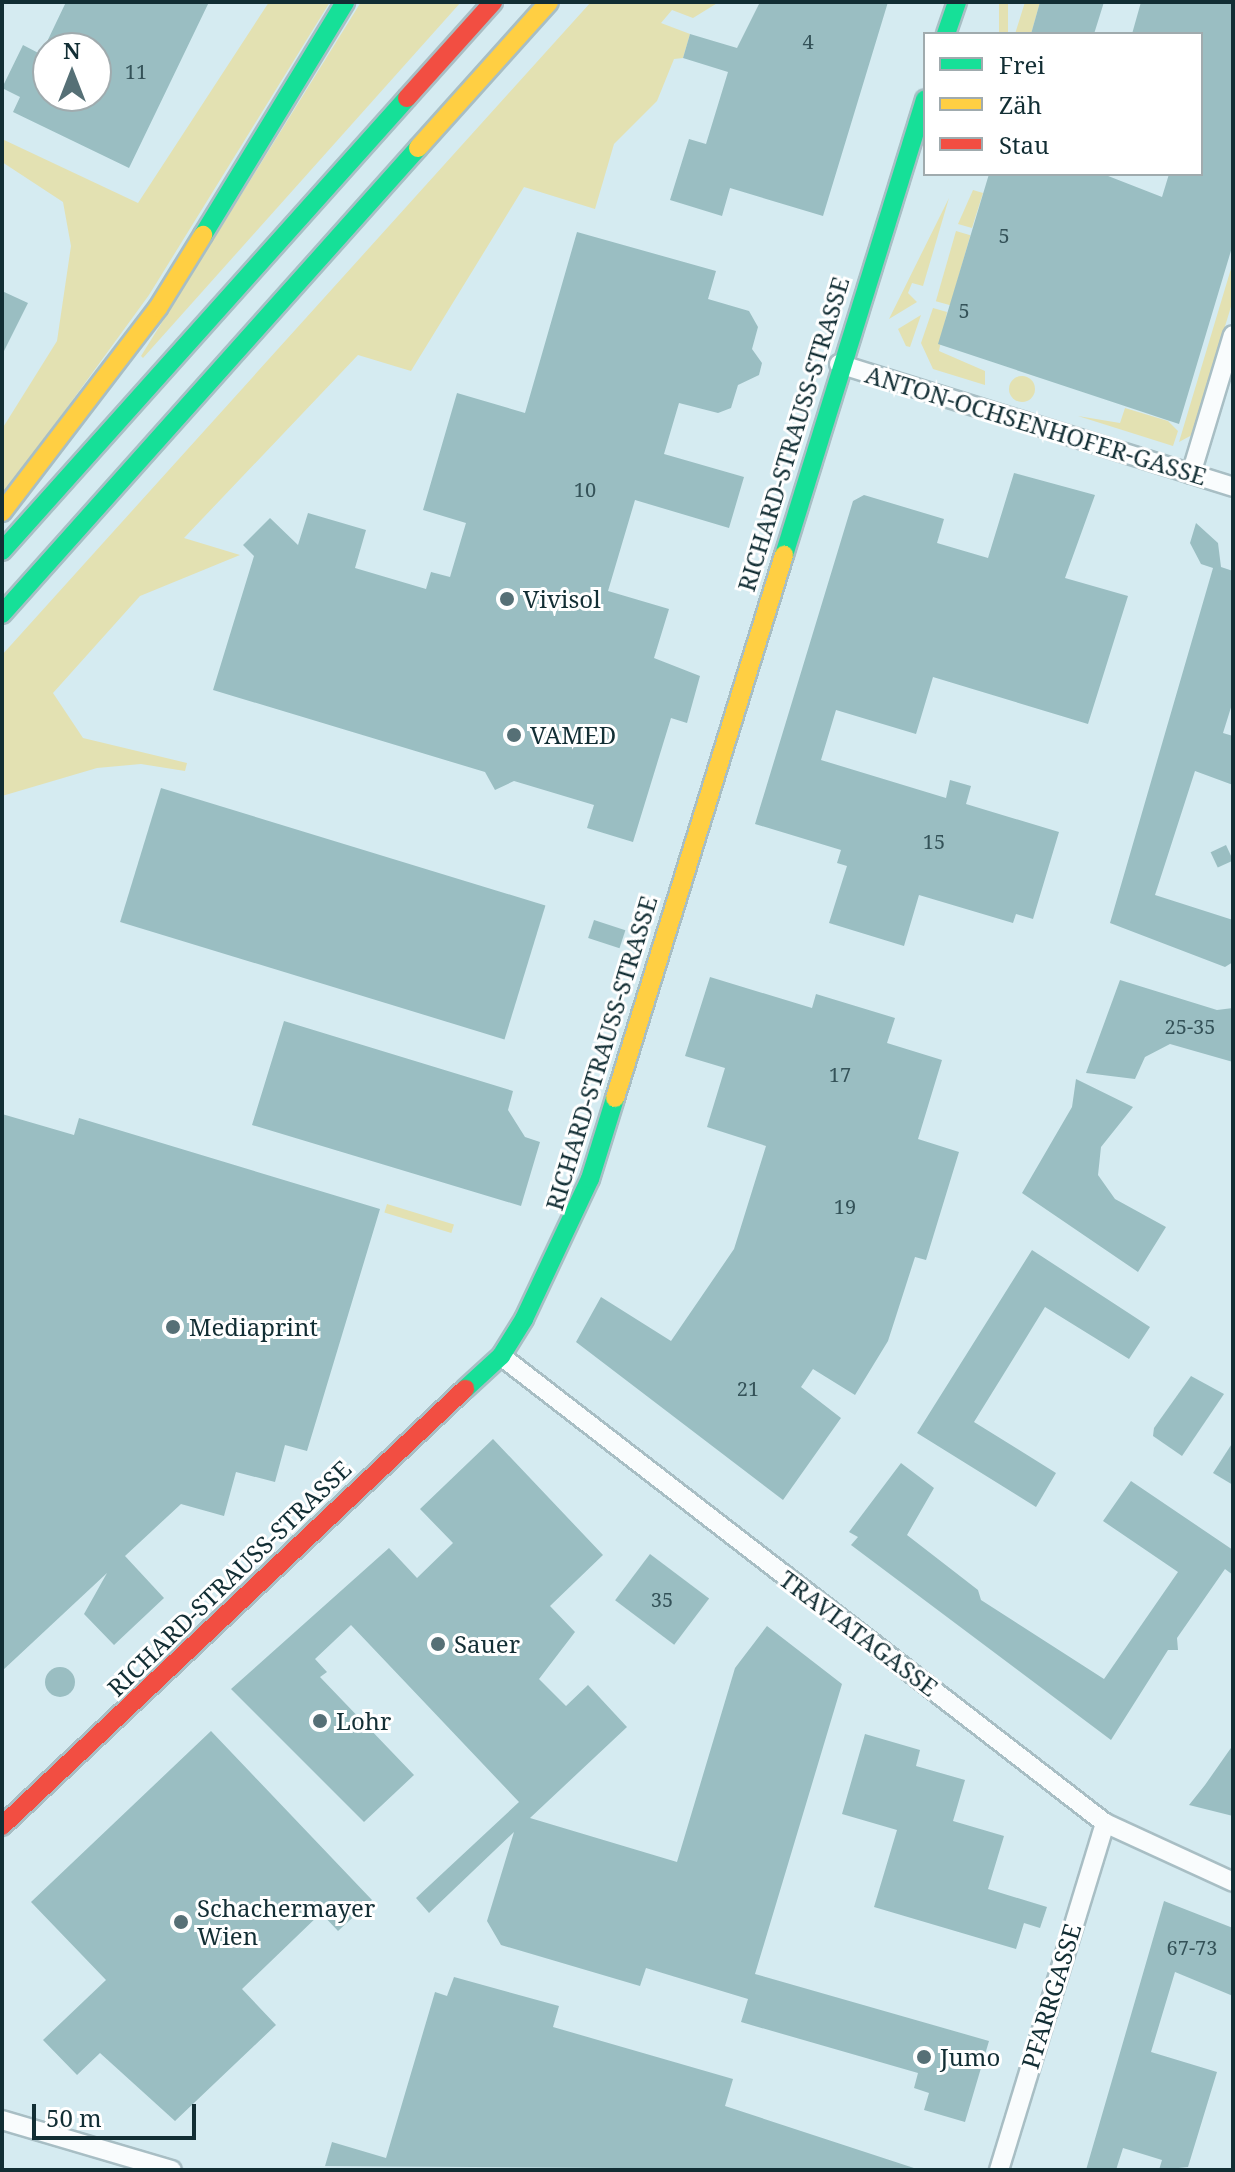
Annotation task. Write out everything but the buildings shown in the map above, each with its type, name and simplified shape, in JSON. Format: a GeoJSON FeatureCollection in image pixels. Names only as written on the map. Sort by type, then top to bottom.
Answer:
{"type":"FeatureCollection","features":[{"type":"Feature","properties":{"kind":"main road"},"geometry":{"type":"LineString","coordinates":[[2,512],[158,308],[345,2]]}},
{"type":"Feature","properties":{"kind":"main road"},"geometry":{"type":"LineString","coordinates":[[2,551],[493,2]]}},
{"type":"Feature","properties":{"kind":"main road"},"geometry":{"type":"LineString","coordinates":[[2,614],[549,2]]}},
{"type":"Feature","properties":{"kind":"main road"},"geometry":{"type":"LineString","coordinates":[[947,32],[957,2]]}},
{"type":"Feature","properties":{"kind":"main road","name":"RICHARD-STRAUSS-STRASSE"},"geometry":{"type":"LineString","coordinates":[[2,1826],[501,1356],[586,1191],[839,364],[923,105]]}},
{"type":"Feature","properties":{"kind":"street"},"geometry":{"type":"LineString","coordinates":[[1191,474],[1233,335]]}},
{"type":"Feature","properties":{"kind":"street","name":"ANTON-OCHSENHOFER-GASSE"},"geometry":{"type":"LineString","coordinates":[[839,364],[1233,487]]}},
{"type":"Feature","properties":{"kind":"street","name":"TRAVIATAGASSE"},"geometry":{"type":"LineString","coordinates":[[501,1356],[1105,1823],[1233,1882]]}},
{"type":"Feature","properties":{"kind":"street","name":"PFARRGASSE"},"geometry":{"type":"LineString","coordinates":[[999,2170],[1105,1823]]}},
{"type":"Feature","properties":{"kind":"street"},"geometry":{"type":"LineString","coordinates":[[2,2120],[172,2170]]}},
{"type":"Feature","properties":{"kind":"shaded area"},"geometry":{"type":"Polygon","coordinates":[[[269,2],[330,2],[149,295],[2,497],[2,429],[57,341],[71,246],[63,202],[2,162],[2,139],[138,203],[269,2]]]}},
{"type":"Feature","properties":{"kind":"shaded area"},"geometry":{"type":"Polygon","coordinates":[[[361,2],[461,2],[143,358],[141,356],[361,2]]]}},
{"type":"Feature","properties":{"kind":"shaded area"},"geometry":{"type":"Polygon","coordinates":[[[591,2],[719,2],[693,18],[672,10],[661,23],[690,34],[683,58],[674,59],[657,101],[614,144],[595,209],[524,187],[411,371],[358,355],[184,538],[240,555],[140,596],[53,693],[83,738],[187,763],[185,771],[141,764],[97,768],[2,796],[2,655],[591,2]]]}},
{"type":"Feature","properties":{"kind":"shaded area"},"geometry":{"type":"Polygon","coordinates":[[[999,2],[1008,2],[1008,32],[999,32],[999,2]]]}},
{"type":"Feature","properties":{"kind":"shaded area"},"geometry":{"type":"Polygon","coordinates":[[[1025,2],[1040,2],[1032,32],[1016,32],[1025,2]]]}},
{"type":"Feature","properties":{"kind":"shaded area"},"geometry":{"type":"Polygon","coordinates":[[[973,190],[983,193],[972,228],[958,224],[973,190]]]}},
{"type":"Feature","properties":{"kind":"shaded area"},"geometry":{"type":"Polygon","coordinates":[[[949,198],[923,286],[912,283],[908,293],[917,302],[889,319],[949,198]]]}},
{"type":"Feature","properties":{"kind":"shaded area"},"geometry":{"type":"Polygon","coordinates":[[[956,231],[970,235],[950,305],[936,301],[956,231]]]}},
{"type":"Feature","properties":{"kind":"shaded area"},"geometry":{"type":"Polygon","coordinates":[[[1233,262],[1233,300],[1192,435],[1179,442],[1233,262]]]}},
{"type":"Feature","properties":{"kind":"shaded area"},"geometry":{"type":"Polygon","coordinates":[[[933,308],[947,312],[939,351],[985,371],[985,385],[933,369],[921,343],[933,308]]]}},
{"type":"Feature","properties":{"kind":"shaded area"},"geometry":{"type":"Polygon","coordinates":[[[921,315],[910,347],[906,346],[898,329],[921,315]]]}},
{"type":"Feature","properties":{"kind":"shaded area"},"geometry":{"type":"Polygon","coordinates":[[[1022,376],[1031,380],[1035,389],[1031,398],[1022,402],[1013,398],[1009,389],[1013,380],[1022,376]]]}},
{"type":"Feature","properties":{"kind":"shaded area"},"geometry":{"type":"Polygon","coordinates":[[[1125,408],[1168,421],[1178,431],[1173,446],[1078,416],[1120,423],[1125,408]]]}},
{"type":"Feature","properties":{"kind":"shaded area"},"geometry":{"type":"Polygon","coordinates":[[[387,1204],[454,1224],[451,1233],[384,1213],[387,1204]]]}},
{"type":"Feature","properties":{"kind":"traffic: fast"},"geometry":{"type":"LineString","coordinates":[[203,235],[345,2]]}},
{"type":"Feature","properties":{"kind":"traffic: fast"},"geometry":{"type":"LineString","coordinates":[[947,32],[957,2]]}},
{"type":"Feature","properties":{"kind":"traffic: fast"},"geometry":{"type":"LineString","coordinates":[[2,551],[407,98]]}},
{"type":"Feature","properties":{"kind":"traffic: fast"},"geometry":{"type":"LineString","coordinates":[[784,555],[923,105]]}},
{"type":"Feature","properties":{"kind":"traffic: fast"},"geometry":{"type":"LineString","coordinates":[[2,614],[418,148]]}},
{"type":"Feature","properties":{"kind":"traffic: fast"},"geometry":{"type":"LineString","coordinates":[[465,1389],[501,1356],[524,1319],[590,1179],[615,1098]]}},
{"type":"Feature","properties":{"kind":"traffic: slow"},"geometry":{"type":"LineString","coordinates":[[418,148],[549,2]]}},
{"type":"Feature","properties":{"kind":"traffic: slow"},"geometry":{"type":"LineString","coordinates":[[2,512],[158,308],[203,235]]}},
{"type":"Feature","properties":{"kind":"traffic: slow"},"geometry":{"type":"LineString","coordinates":[[615,1098],[784,555]]}},
{"type":"Feature","properties":{"kind":"traffic: jam"},"geometry":{"type":"LineString","coordinates":[[407,98],[493,2]]}},
{"type":"Feature","properties":{"kind":"traffic: jam"},"geometry":{"type":"LineString","coordinates":[[2,1826],[465,1389]]}},
{"type":"Feature","properties":{"kind":"place","name":"Vivisol"},"geometry":{"type":"Point","coordinates":[507,599]}},
{"type":"Feature","properties":{"kind":"place","name":"VAMED"},"geometry":{"type":"Point","coordinates":[514,735]}},
{"type":"Feature","properties":{"kind":"place","name":"Mediaprint"},"geometry":{"type":"Point","coordinates":[173,1327]}},
{"type":"Feature","properties":{"kind":"place","name":"Sauer"},"geometry":{"type":"Point","coordinates":[438,1644]}},
{"type":"Feature","properties":{"kind":"place","name":"Lohr"},"geometry":{"type":"Point","coordinates":[320,1721]}},
{"type":"Feature","properties":{"kind":"place","name":"Schachermayer Wien"},"geometry":{"type":"Point","coordinates":[181,1922]}},
{"type":"Feature","properties":{"kind":"place","name":"Jumo"},"geometry":{"type":"Point","coordinates":[924,2057]}}]}
